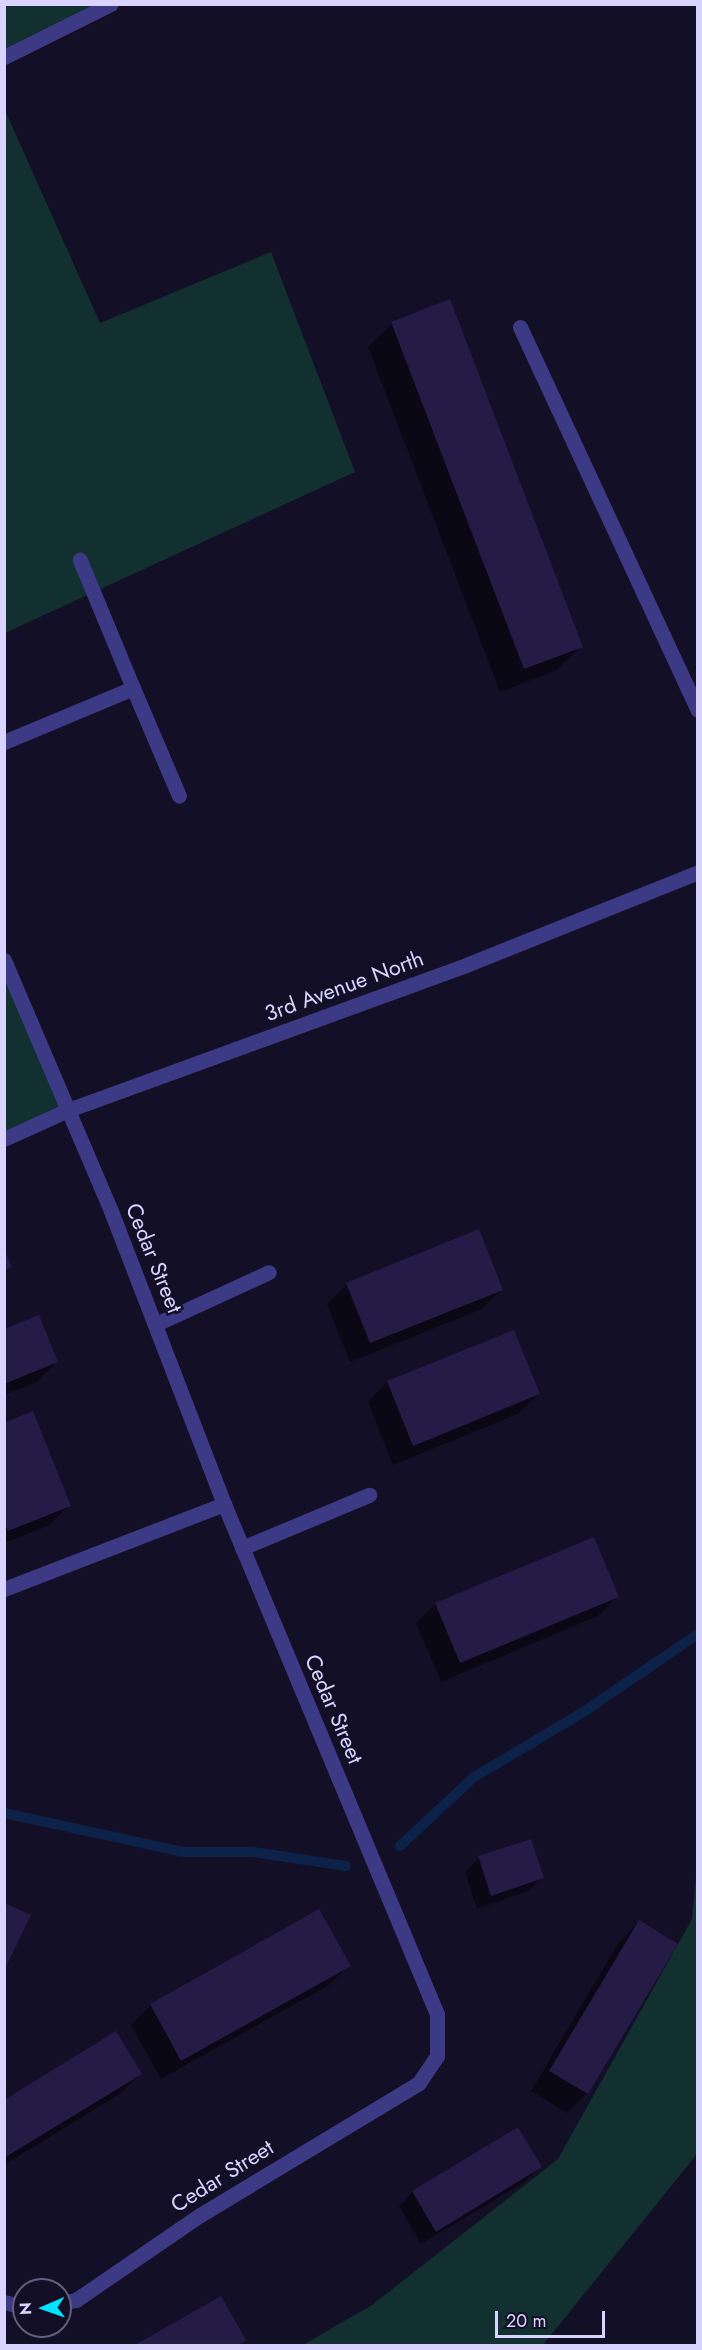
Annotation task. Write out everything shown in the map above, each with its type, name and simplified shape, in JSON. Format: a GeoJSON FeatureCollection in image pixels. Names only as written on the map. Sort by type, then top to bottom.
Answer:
{"type":"FeatureCollection","features":[{"type":"Feature","properties":{"kind":"street"},"geometry":{"type":"LineString","coordinates":[[4,57],[111,4]]}},
{"type":"Feature","properties":{"kind":"street"},"geometry":{"type":"LineString","coordinates":[[520,327],[698,711]]}},
{"type":"Feature","properties":{"kind":"street"},"geometry":{"type":"LineString","coordinates":[[80,560],[179,796]]}},
{"type":"Feature","properties":{"kind":"street"},"geometry":{"type":"LineString","coordinates":[[4,742],[134,688]]}},
{"type":"Feature","properties":{"kind":"street","name":"3rd Avenue North"},"geometry":{"type":"LineString","coordinates":[[4,1139],[68,1110],[466,965],[698,872]]}},
{"type":"Feature","properties":{"kind":"street","name":"Cedar Street"},"geometry":{"type":"LineString","coordinates":[[4,960],[156,1324],[242,1548],[437,2014],[437,2056],[419,2083],[200,2216],[76,2301],[72,2302]]}},
{"type":"Feature","properties":{"kind":"street"},"geometry":{"type":"LineString","coordinates":[[156,1324],[269,1272]]}},
{"type":"Feature","properties":{"kind":"street"},"geometry":{"type":"LineString","coordinates":[[242,1548],[369,1495]]}},
{"type":"Feature","properties":{"kind":"street"},"geometry":{"type":"LineString","coordinates":[[4,1589],[224,1504]]}},
{"type":"Feature","properties":{"kind":"green space"},"geometry":{"type":"Polygon","coordinates":[[[5,5],[111,5],[5,57],[5,5]]]}},
{"type":"Feature","properties":{"kind":"green space"},"geometry":{"type":"Polygon","coordinates":[[[4,108],[100,323],[271,252],[355,472],[5,633],[4,108]]]}},
{"type":"Feature","properties":{"kind":"green space"},"geometry":{"type":"Polygon","coordinates":[[[4,960],[68,1110],[4,1139],[4,960]]]}},
{"type":"Feature","properties":{"kind":"green space"},"geometry":{"type":"Polygon","coordinates":[[[697,1867],[697,2154],[543,2345],[303,2345],[372,2305],[558,2159],[692,1919],[697,1867]]]}},
{"type":"Feature","properties":{"kind":"building"},"geometry":{"type":"Polygon","coordinates":[[[450,299],[583,647],[524,669],[391,322],[450,299]]]}},
{"type":"Feature","properties":{"kind":"building"},"geometry":{"type":"Polygon","coordinates":[[[479,1229],[503,1290],[370,1343],[346,1283],[479,1229]]]}},
{"type":"Feature","properties":{"kind":"building"},"geometry":{"type":"Polygon","coordinates":[[[4,1249],[12,1267],[4,1270],[4,1249]]]}},
{"type":"Feature","properties":{"kind":"building"},"geometry":{"type":"Polygon","coordinates":[[[39,1315],[58,1362],[4,1384],[4,1329],[39,1315]]]}},
{"type":"Feature","properties":{"kind":"building"},"geometry":{"type":"Polygon","coordinates":[[[514,1330],[540,1394],[413,1446],[387,1381],[514,1330]]]}},
{"type":"Feature","properties":{"kind":"building"},"geometry":{"type":"Polygon","coordinates":[[[33,1411],[71,1506],[8,1531],[4,1522],[4,1423],[33,1411]]]}},
{"type":"Feature","properties":{"kind":"building"},"geometry":{"type":"Polygon","coordinates":[[[594,1537],[619,1597],[460,1663],[435,1603],[594,1537]]]}},
{"type":"Feature","properties":{"kind":"building"},"geometry":{"type":"Polygon","coordinates":[[[531,1839],[544,1878],[491,1896],[478,1856],[531,1839]]]}},
{"type":"Feature","properties":{"kind":"building"},"geometry":{"type":"Polygon","coordinates":[[[4,1903],[31,1915],[4,1971],[4,1903]]]}},
{"type":"Feature","properties":{"kind":"building"},"geometry":{"type":"Polygon","coordinates":[[[319,1909],[351,1966],[181,2061],[150,2004],[319,1909]]]}},
{"type":"Feature","properties":{"kind":"building"},"geometry":{"type":"Polygon","coordinates":[[[639,1920],[678,1944],[588,2094],[549,2071],[639,1920]]]}},
{"type":"Feature","properties":{"kind":"building"},"geometry":{"type":"Polygon","coordinates":[[[116,2031],[142,2074],[4,2158],[4,2100],[116,2031]]]}},
{"type":"Feature","properties":{"kind":"building"},"geometry":{"type":"Polygon","coordinates":[[[518,2127],[542,2167],[436,2232],[412,2191],[518,2127]]]}},
{"type":"Feature","properties":{"kind":"building"},"geometry":{"type":"Polygon","coordinates":[[[221,2296],[246,2340],[236,2346],[133,2346],[221,2296]]]}},
{"type":"Feature","properties":{"kind":"waterway"},"geometry":{"type":"LineString","coordinates":[[400,1846],[474,1777],[582,1713],[698,1634]]}},
{"type":"Feature","properties":{"kind":"waterway"},"geometry":{"type":"LineString","coordinates":[[4,1813],[183,1852],[253,1852],[346,1866]]}}]}
